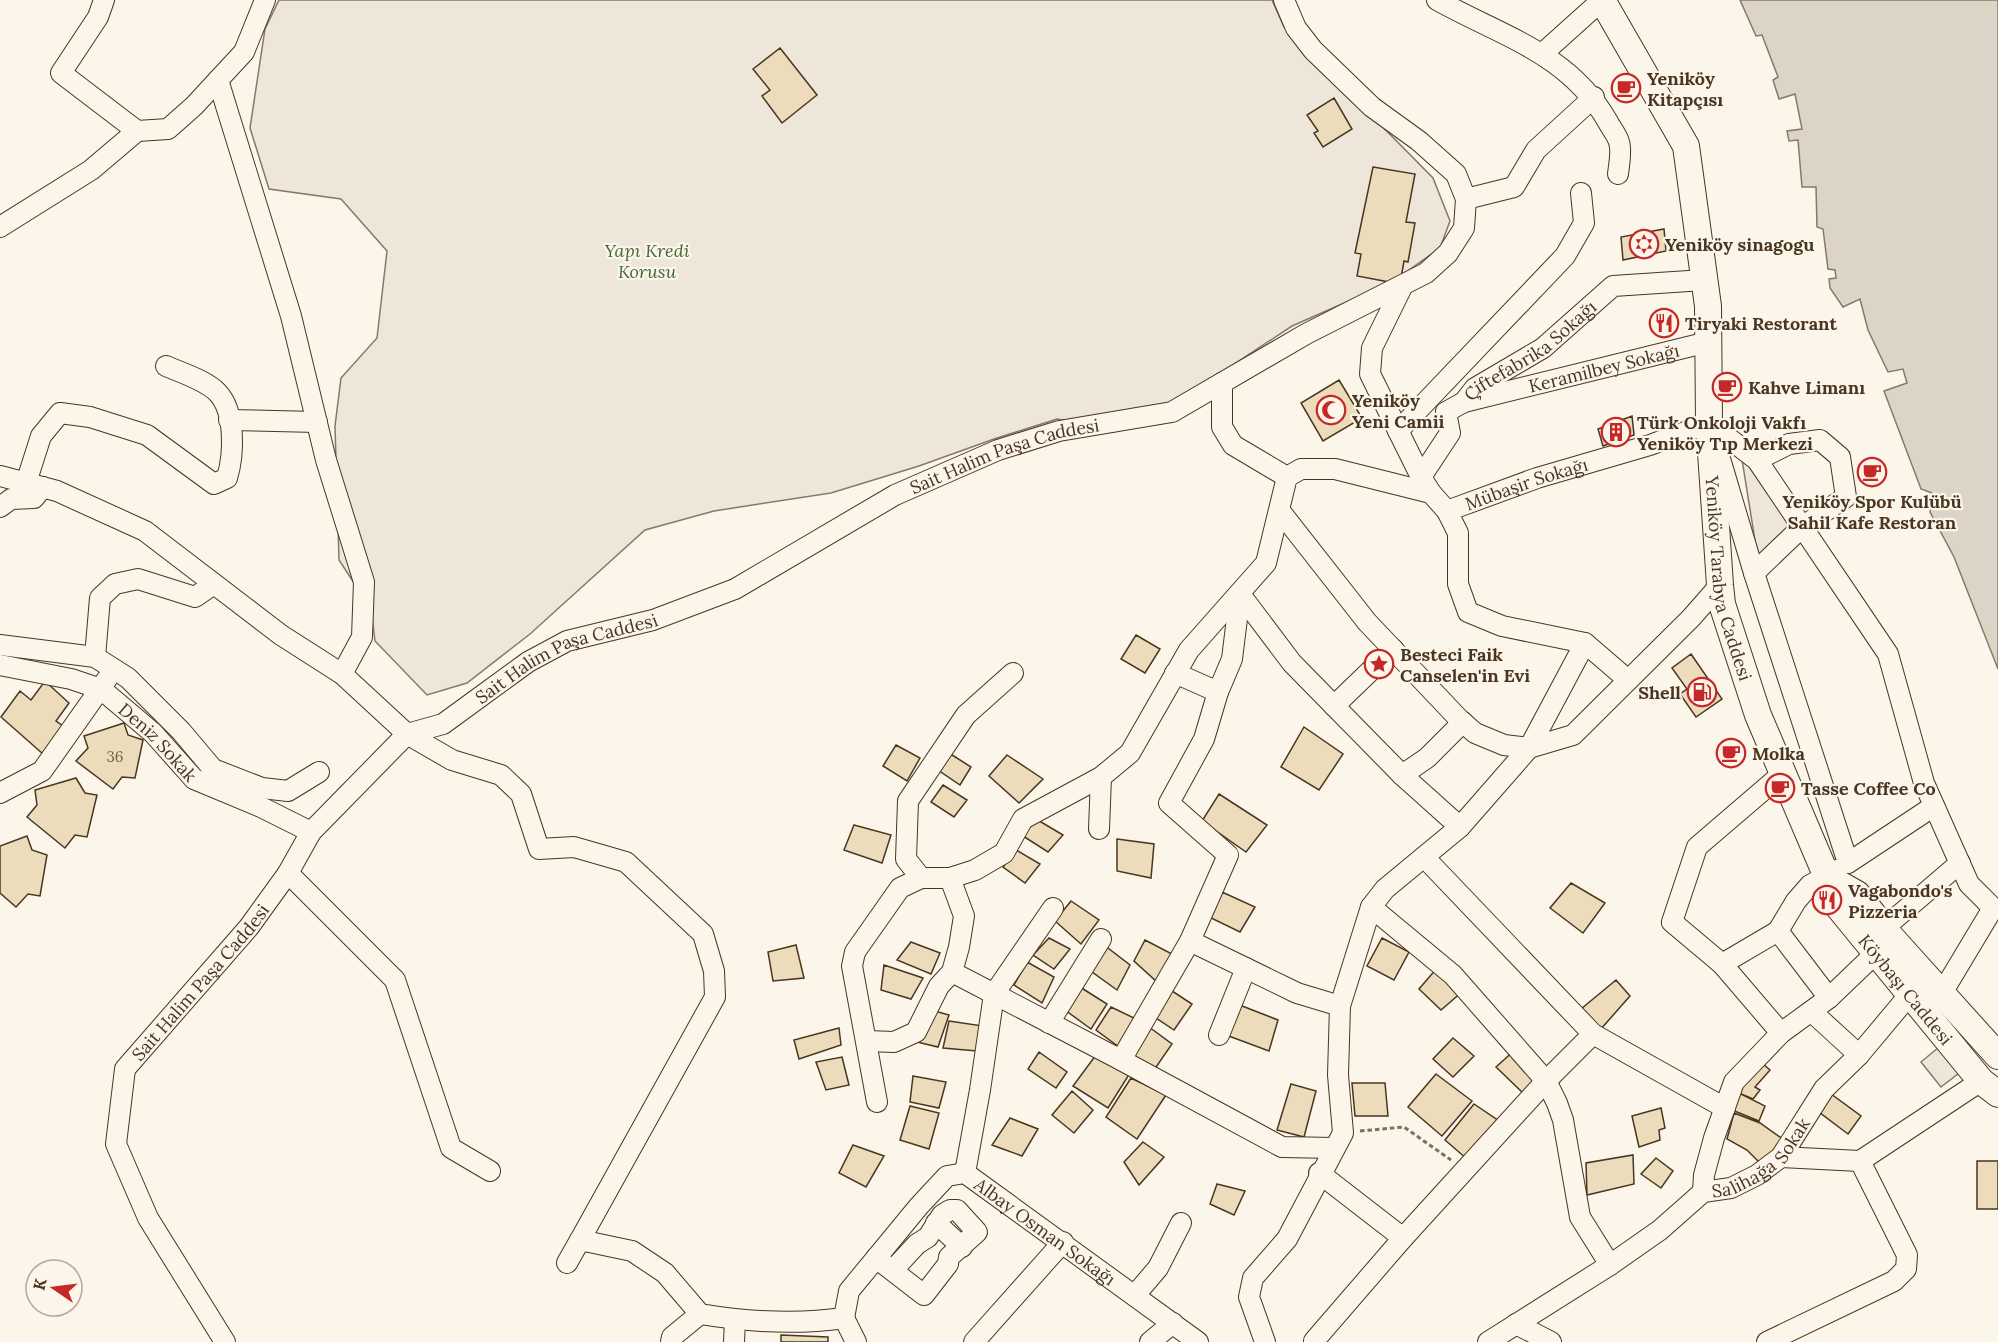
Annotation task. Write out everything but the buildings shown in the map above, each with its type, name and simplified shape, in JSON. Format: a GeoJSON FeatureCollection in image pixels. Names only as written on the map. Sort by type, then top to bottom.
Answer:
{"type":"FeatureCollection","features":[{"type":"Feature","properties":{"kind":"main road","name":"Yeniköy Tarabya Caddesi"},"geometry":{"type":"LineString","coordinates":[[1602,0],[1686,146],[1704,280],[1708,342],[1709,423],[1722,604],[1758,715],[1782,774],[1837,870]]}},
{"type":"Feature","properties":{"kind":"main road"},"geometry":{"type":"LineString","coordinates":[[1837,870],[1857,894],[1886,942]]}},
{"type":"Feature","properties":{"kind":"main road","name":"Köybaşı Caddesi"},"geometry":{"type":"LineString","coordinates":[[1837,870],[1836,904],[1886,942],[1926,988],[1989,1087]]}},
{"type":"Feature","properties":{"kind":"main road"},"geometry":{"type":"LineString","coordinates":[[1926,988],[1998,1056]]}},
{"type":"Feature","properties":{"kind":"street"},"geometry":{"type":"LineString","coordinates":[[104,0],[98,17],[61,73],[137,131]]}},
{"type":"Feature","properties":{"kind":"street"},"geometry":{"type":"LineString","coordinates":[[0,227],[91,170],[137,131],[168,129],[244,52],[265,0]]}},
{"type":"Feature","properties":{"kind":"street","name":"Sait Halim Paşa Caddesi"},"geometry":{"type":"LineString","coordinates":[[225,1342],[148,1218],[116,1144],[125,1069],[249,927],[288,873],[310,832],[407,734],[443,724],[528,662],[567,641],[653,620],[735,588],[895,495],[998,450],[1059,430],[1172,412],[1306,334],[1402,287],[1426,273],[1448,253],[1464,228],[1466,199],[1456,174],[1419,141],[1372,107],[1313,50],[1296,28],[1284,0]]}},
{"type":"Feature","properties":{"kind":"street"},"geometry":{"type":"LineString","coordinates":[[1437,0],[1471,19],[1517,39],[1561,65],[1594,97],[1620,143],[1618,174]]}},
{"type":"Feature","properties":{"kind":"street"},"geometry":{"type":"LineString","coordinates":[[1542,54],[1602,0]]}},
{"type":"Feature","properties":{"kind":"street"},"geometry":{"type":"LineString","coordinates":[[218,80],[291,316],[317,422],[364,582],[362,637],[342,674]]}},
{"type":"Feature","properties":{"kind":"street"},"geometry":{"type":"LineString","coordinates":[[1466,199],[1514,187],[1536,150],[1594,97]]}},
{"type":"Feature","properties":{"kind":"street"},"geometry":{"type":"LineString","coordinates":[[1398,431],[1565,256],[1584,223],[1581,193]]}},
{"type":"Feature","properties":{"kind":"street","name":"Çiftefabrika Sokağı"},"geometry":{"type":"LineString","coordinates":[[1426,485],[1450,434],[1446,412],[1464,402],[1475,388],[1544,348],[1613,286],[1704,280]]}},
{"type":"Feature","properties":{"kind":"street"},"geometry":{"type":"LineString","coordinates":[[1402,287],[1372,348],[1370,374],[1426,485],[1447,511],[1458,533],[1458,584],[1468,612],[1502,626],[1585,643],[1628,680]]}},
{"type":"Feature","properties":{"kind":"street","name":"Keramilbey Sokağı"},"geometry":{"type":"LineString","coordinates":[[1464,402],[1708,342]]}},
{"type":"Feature","properties":{"kind":"street"},"geometry":{"type":"LineString","coordinates":[[0,507],[10,499],[34,498],[41,436],[60,413],[90,417],[147,435],[214,484],[227,478],[232,461],[227,407],[216,391],[166,366]]}},
{"type":"Feature","properties":{"kind":"street"},"geometry":{"type":"LineString","coordinates":[[1222,383],[1222,427],[1233,445],[1287,477]]}},
{"type":"Feature","properties":{"kind":"street"},"geometry":{"type":"LineString","coordinates":[[1423,406],[1446,412]]}},
{"type":"Feature","properties":{"kind":"street"},"geometry":{"type":"LineString","coordinates":[[229,420],[317,422]]}},
{"type":"Feature","properties":{"kind":"street"},"geometry":{"type":"LineString","coordinates":[[1703,1192],[1704,1175],[1734,1082],[1781,1032],[1829,998],[1886,942],[1960,863],[1924,783],[1888,654],[1757,460],[1709,423]]}},
{"type":"Feature","properties":{"kind":"street"},"geometry":{"type":"LineString","coordinates":[[1709,423],[1754,573],[1837,870]]}},
{"type":"Feature","properties":{"kind":"street","name":"Mübaşir Sokağı"},"geometry":{"type":"LineString","coordinates":[[1447,511],[1537,478],[1650,445],[1709,423]]}},
{"type":"Feature","properties":{"kind":"street"},"geometry":{"type":"LineString","coordinates":[[1754,573],[1802,527],[1846,497],[1840,457],[1820,440],[1789,444],[1757,460]]}},
{"type":"Feature","properties":{"kind":"street"},"geometry":{"type":"LineString","coordinates":[[877,1101],[852,966],[855,952],[900,888],[921,878],[950,878],[975,870],[1004,853],[1023,819],[1101,777],[1130,753],[1189,650],[1266,563],[1287,477],[1301,469],[1335,469],[1426,485]]}},
{"type":"Feature","properties":{"kind":"street"},"geometry":{"type":"LineString","coordinates":[[0,476],[35,485],[145,531],[281,635],[342,674],[407,734],[452,760],[501,776],[521,794],[539,849],[574,847],[626,862],[703,934],[714,970],[715,998],[567,1263]]}},
{"type":"Feature","properties":{"kind":"street"},"geometry":{"type":"LineString","coordinates":[[1280,511],[1367,622],[1475,733],[1504,745],[1529,748],[1573,735],[1720,585]]}},
{"type":"Feature","properties":{"kind":"street"},"geometry":{"type":"LineString","coordinates":[[95,657],[100,598],[115,584],[138,579],[195,597],[214,584]]}},
{"type":"Feature","properties":{"kind":"street"},"geometry":{"type":"LineString","coordinates":[[1121,1060],[1190,941],[1228,855],[1169,804],[1204,740],[1218,692],[1232,659],[1240,594]]}},
{"type":"Feature","properties":{"kind":"street"},"geometry":{"type":"LineString","coordinates":[[1240,594],[1292,663],[1402,776],[1460,827]]}},
{"type":"Feature","properties":{"kind":"street"},"geometry":{"type":"LineString","coordinates":[[1265,1342],[1249,1297],[1253,1278],[1287,1239],[1338,1140],[1340,1006],[1371,907],[1385,889],[1460,827],[1529,748],[1585,643]]}},
{"type":"Feature","properties":{"kind":"street"},"geometry":{"type":"LineString","coordinates":[[0,645],[95,657],[128,678],[181,731],[213,769],[262,788],[288,791],[319,772]]}},
{"type":"Feature","properties":{"kind":"street"},"geometry":{"type":"LineString","coordinates":[[1334,706],[1393,649]]}},
{"type":"Feature","properties":{"kind":"street","name":"Deniz Sokak"},"geometry":{"type":"LineString","coordinates":[[0,665],[71,679],[100,689],[153,733],[194,778],[261,807],[310,832]]}},
{"type":"Feature","properties":{"kind":"street"},"geometry":{"type":"LineString","coordinates":[[0,794],[42,771],[113,669]]}},
{"type":"Feature","properties":{"kind":"street"},"geometry":{"type":"LineString","coordinates":[[921,878],[906,859],[908,801],[966,715],[1013,673]]}},
{"type":"Feature","properties":{"kind":"street"},"geometry":{"type":"LineString","coordinates":[[1175,673],[1218,692]]}},
{"type":"Feature","properties":{"kind":"street"},"geometry":{"type":"LineString","coordinates":[[1402,776],[1427,758],[1463,722]]}},
{"type":"Feature","properties":{"kind":"street"},"geometry":{"type":"LineString","coordinates":[[1781,1032],[1722,964],[1672,921],[1697,848],[1782,774]]}},
{"type":"Feature","properties":{"kind":"street"},"geometry":{"type":"LineString","coordinates":[[1099,829],[1101,777]]}},
{"type":"Feature","properties":{"kind":"street"},"geometry":{"type":"LineString","coordinates":[[1722,964],[1778,931],[1796,901],[1810,885],[1837,870],[1934,806]]}},
{"type":"Feature","properties":{"kind":"street"},"geometry":{"type":"LineString","coordinates":[[1424,857],[1593,1035],[1725,1108]]}},
{"type":"Feature","properties":{"kind":"street","name":"Salihağa Sokak"},"geometry":{"type":"LineString","coordinates":[[1488,1342],[1610,1265],[1660,1230],[1703,1192],[1731,1188],[1757,1175],[1781,1157],[1824,1089],[1926,988],[1993,908],[1969,884],[1960,863]]}},
{"type":"Feature","properties":{"kind":"street"},"geometry":{"type":"LineString","coordinates":[[288,873],[394,980],[450,1148],[490,1171]]}},
{"type":"Feature","properties":{"kind":"street"},"geometry":{"type":"LineString","coordinates":[[867,1041],[894,1042],[916,1032],[939,986],[952,972],[964,916],[950,878]]}},
{"type":"Feature","properties":{"kind":"street"},"geometry":{"type":"LineString","coordinates":[[1371,907],[1453,975],[1546,1081],[1563,1120],[1580,1217],[1610,1265]]}},
{"type":"Feature","properties":{"kind":"street"},"geometry":{"type":"LineString","coordinates":[[965,1173],[994,994],[1053,908]]}},
{"type":"Feature","properties":{"kind":"street"},"geometry":{"type":"LineString","coordinates":[[1778,931],[1829,998]]}},
{"type":"Feature","properties":{"kind":"street"},"geometry":{"type":"LineString","coordinates":[[1049,1023],[1101,939]]}},
{"type":"Feature","properties":{"kind":"street"},"geometry":{"type":"LineString","coordinates":[[1190,941],[1297,993],[1340,1006]]}},
{"type":"Feature","properties":{"kind":"street"},"geometry":{"type":"LineString","coordinates":[[1219,1035],[1246,968]]}},
{"type":"Feature","properties":{"kind":"street"},"geometry":{"type":"LineString","coordinates":[[952,972],[1282,1147],[1338,1140]]}},
{"type":"Feature","properties":{"kind":"street"},"geometry":{"type":"LineString","coordinates":[[1812,1012],[1859,1055]]}},
{"type":"Feature","properties":{"kind":"street"},"geometry":{"type":"LineString","coordinates":[[1314,1341],[1464,1170],[1546,1081],[1593,1035]]}},
{"type":"Feature","properties":{"kind":"street"},"geometry":{"type":"LineString","coordinates":[[1781,1157],[1860,1161],[1989,1087]]}},
{"type":"Feature","properties":{"kind":"street"},"geometry":{"type":"LineString","coordinates":[[1771,1341],[1894,1281],[1906,1269],[1907,1255],[1860,1161]]}},
{"type":"Feature","properties":{"kind":"street","name":"Albay Osman Sokağı"},"geometry":{"type":"LineString","coordinates":[[844,1318],[849,1291],[876,1258],[947,1176],[965,1173],[1198,1342]]}},
{"type":"Feature","properties":{"kind":"street"},"geometry":{"type":"LineString","coordinates":[[1319,1173],[1403,1238]]}},
{"type":"Feature","properties":{"kind":"street"},"geometry":{"type":"LineString","coordinates":[[876,1258],[924,1295],[948,1264],[949,1257],[977,1232],[934,1190]]}},
{"type":"Feature","properties":{"kind":"street"},"geometry":{"type":"LineString","coordinates":[[894,1270],[917,1244],[928,1237],[936,1223],[950,1210],[957,1210]]}},
{"type":"Feature","properties":{"kind":"street"},"geometry":{"type":"LineString","coordinates":[[936,1223],[962,1247]]}},
{"type":"Feature","properties":{"kind":"street"},"geometry":{"type":"LineString","coordinates":[[1135,1295],[1158,1268],[1181,1223]]}},
{"type":"Feature","properties":{"kind":"street"},"geometry":{"type":"LineString","coordinates":[[580,1240],[632,1251],[665,1273],[700,1314],[735,1320],[805,1323],[844,1318],[856,1342]]}},
{"type":"Feature","properties":{"kind":"street"},"geometry":{"type":"LineString","coordinates":[[974,1342],[1063,1242]]}},
{"type":"Feature","properties":{"kind":"street"},"geometry":{"type":"LineString","coordinates":[[917,1244],[948,1264]]}},
{"type":"Feature","properties":{"kind":"street"},"geometry":{"type":"LineString","coordinates":[[671,1342],[672,1337],[700,1314]]}},
{"type":"Feature","properties":{"kind":"street"},"geometry":{"type":"LineString","coordinates":[[734,1342],[735,1320]]}},
{"type":"Feature","properties":{"kind":"street"},"geometry":{"type":"LineString","coordinates":[[1150,1342],[1173,1323]]}},
{"type":"Feature","properties":{"kind":"street"},"geometry":{"type":"LineString","coordinates":[[1516,1324],[1551,1342]]}},
{"type":"Feature","properties":{"kind":"path"},"geometry":{"type":"LineString","coordinates":[[1338,1140],[1404,1127],[1464,1170]]}},
{"type":"Feature","properties":{"kind":"green space","name":"Yapı Kredi Korusu"},"geometry":{"type":"Polygon","coordinates":[[[279,0],[1272,0],[1284,27],[1433,178],[1450,221],[1440,248],[1392,282],[1292,326],[1177,402],[1115,429],[1057,419],[831,493],[714,511],[645,530],[530,634],[467,683],[427,695],[375,641],[371,609],[339,560],[335,426],[341,378],[377,338],[387,251],[341,199],[269,189],[250,128],[265,29],[279,0]]]}},
{"type":"Feature","properties":{"kind":"green space"},"geometry":{"type":"Polygon","coordinates":[[[1739,441],[1793,527],[1758,559],[1739,441]]]}},
{"type":"Feature","properties":{"kind":"green space"},"geometry":{"type":"Polygon","coordinates":[[[1939,1047],[1959,1073],[1941,1087],[1921,1062],[1939,1047]]]}},
{"type":"Feature","properties":{"kind":"shaded area"},"geometry":{"type":"Polygon","coordinates":[[[1740,0],[1998,0],[1998,669],[1954,557],[1930,512],[1932,493],[1921,489],[1884,391],[1907,383],[1903,369],[1888,372],[1868,330],[1860,299],[1843,307],[1830,288],[1829,279],[1836,278],[1835,270],[1828,269],[1823,229],[1817,227],[1816,187],[1802,187],[1798,140],[1789,141],[1787,131],[1802,129],[1795,94],[1779,99],[1773,80],[1778,77],[1762,35],[1756,36],[1740,0]]]}},
{"type":"Feature","properties":{"kind":"place","name":"Yeniköy Kitapçısı"},"geometry":{"type":"Point","coordinates":[1626,88]}},
{"type":"Feature","properties":{"kind":"place","name":"Yeniköy sinagogu"},"geometry":{"type":"Point","coordinates":[1644,244]}},
{"type":"Feature","properties":{"kind":"place","name":"Tiryaki Restorant"},"geometry":{"type":"Point","coordinates":[1664,323]}},
{"type":"Feature","properties":{"kind":"place","name":"Kahve Limanı"},"geometry":{"type":"Point","coordinates":[1727,387]}},
{"type":"Feature","properties":{"kind":"place","name":"Yeniköy Yeni Camii"},"geometry":{"type":"Point","coordinates":[1331,410]}},
{"type":"Feature","properties":{"kind":"place","name":"Türk Onkoloji Vakfı Yeniköy Tıp Merkezi"},"geometry":{"type":"Point","coordinates":[1616,432]}},
{"type":"Feature","properties":{"kind":"place","name":"Yeniköy Spor Kulübü Sahil Kafe Restoran"},"geometry":{"type":"Point","coordinates":[1872,472]}},
{"type":"Feature","properties":{"kind":"place","name":"Besteci Faik Canselen'in Evi"},"geometry":{"type":"Point","coordinates":[1379,664]}},
{"type":"Feature","properties":{"kind":"place","name":"Shell"},"geometry":{"type":"Point","coordinates":[1702,692]}},
{"type":"Feature","properties":{"kind":"place","name":"Molka"},"geometry":{"type":"Point","coordinates":[1731,753]}},
{"type":"Feature","properties":{"kind":"place","name":"Tasse Coffee Co"},"geometry":{"type":"Point","coordinates":[1780,788]}},
{"type":"Feature","properties":{"kind":"place","name":"Vagabondo's Pizzeria"},"geometry":{"type":"Point","coordinates":[1827,900]}}]}
